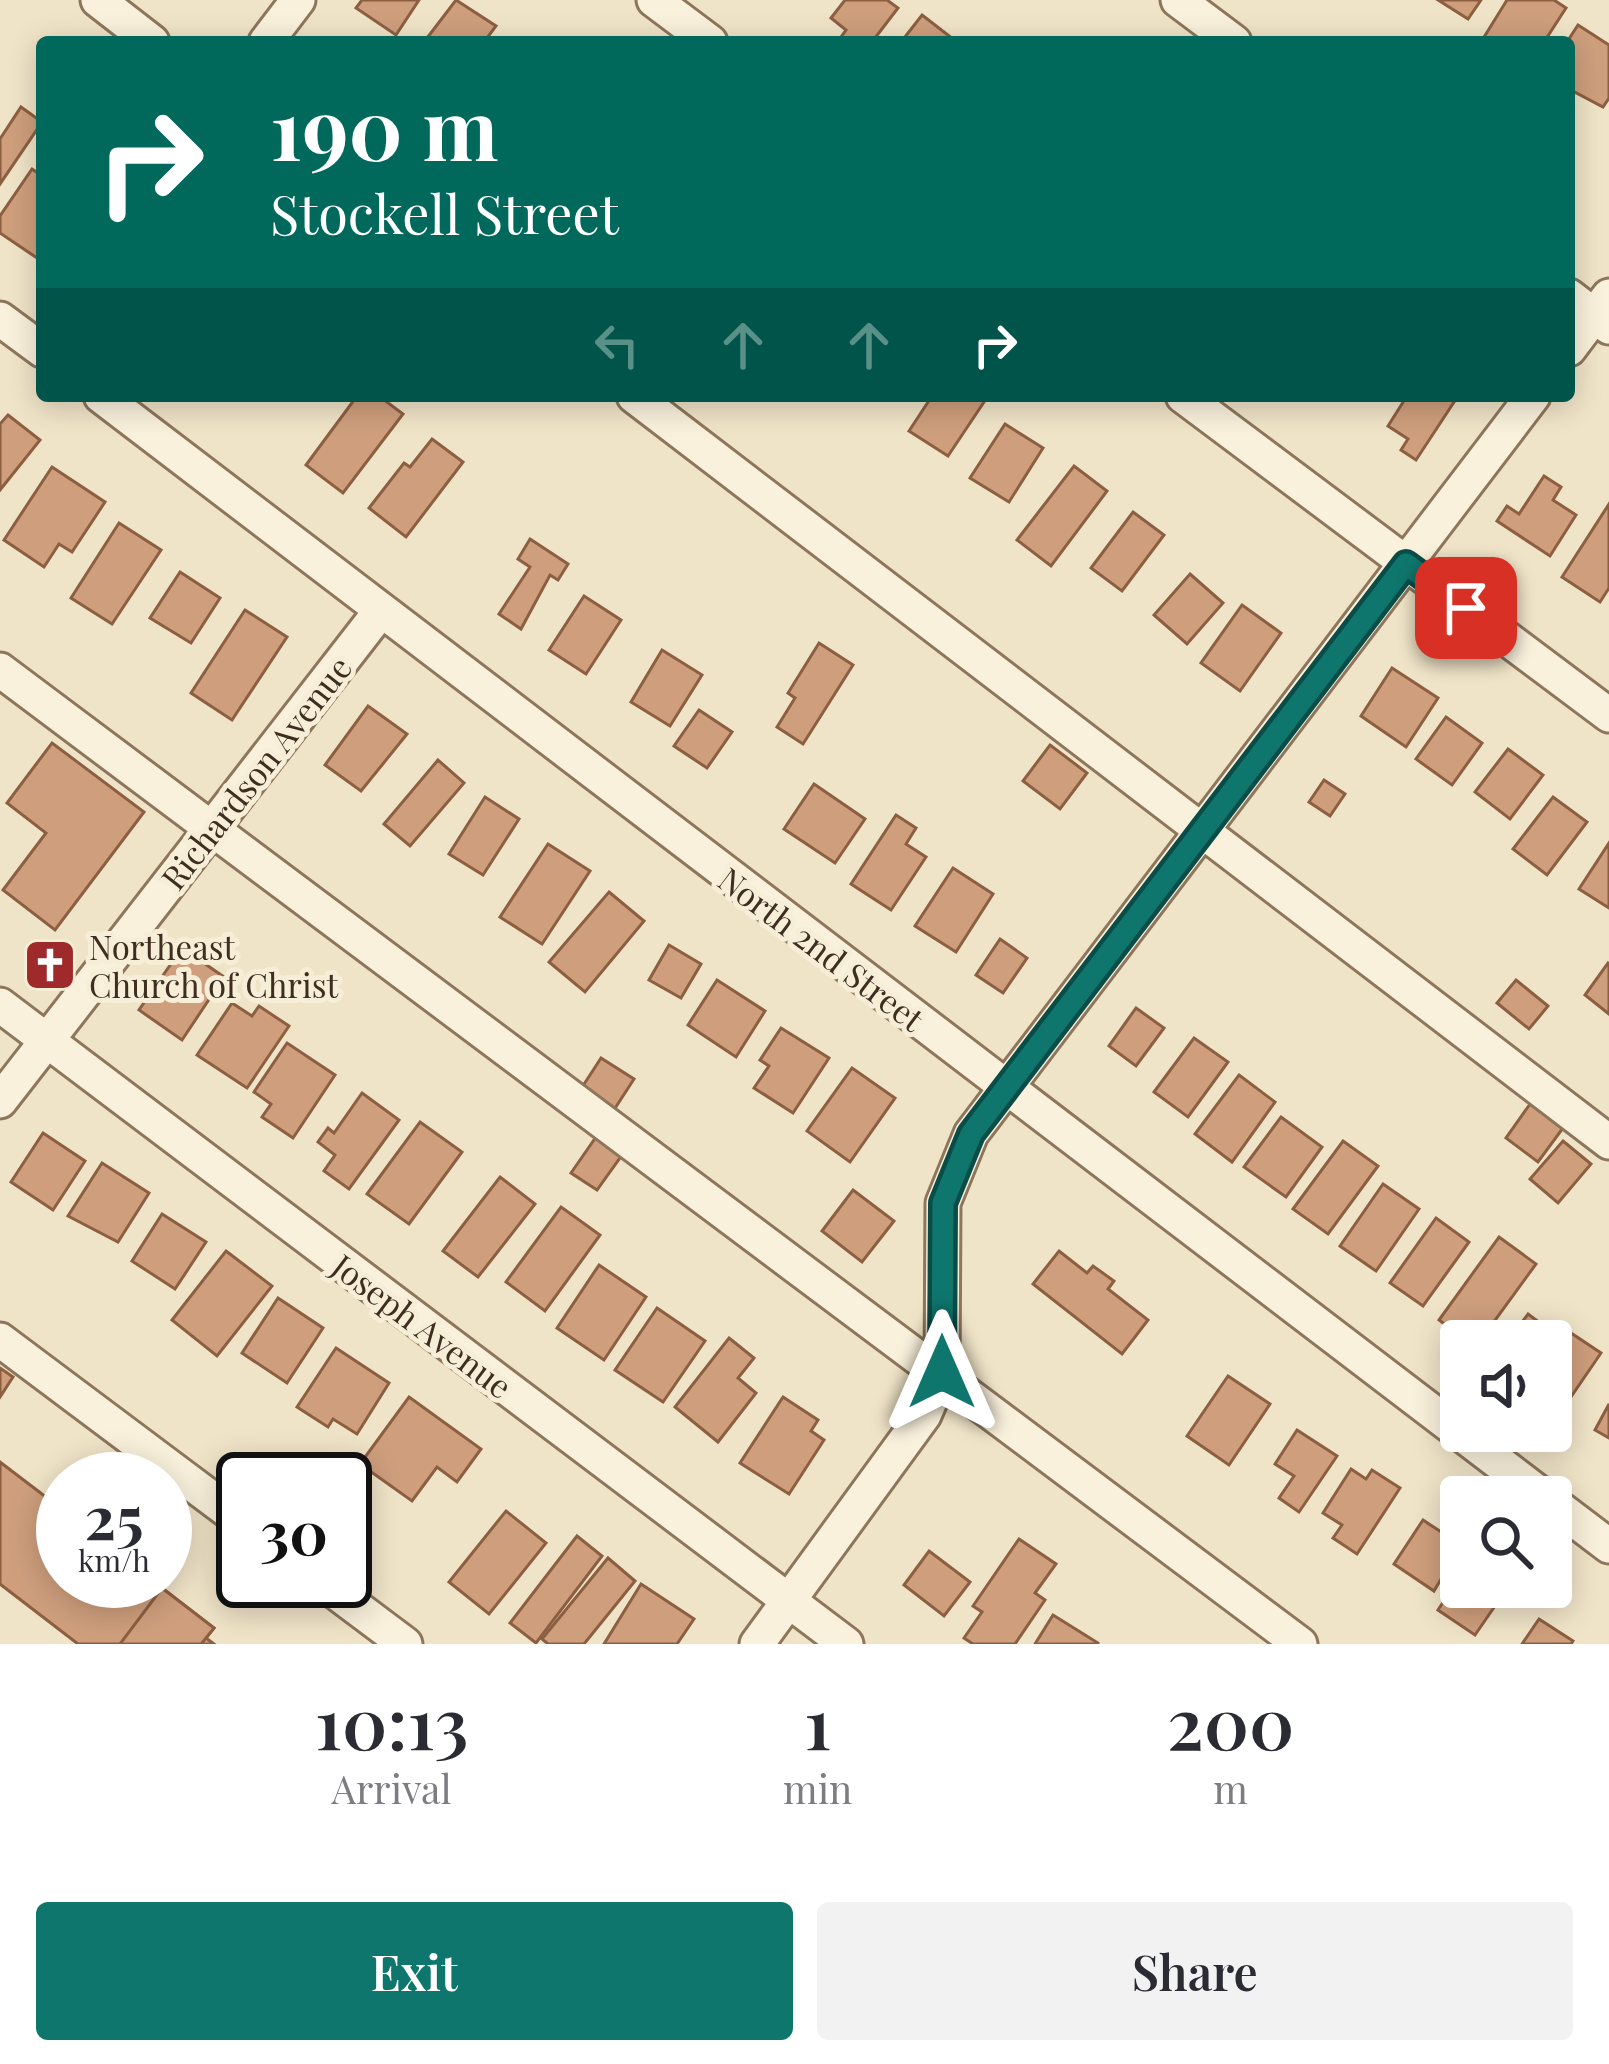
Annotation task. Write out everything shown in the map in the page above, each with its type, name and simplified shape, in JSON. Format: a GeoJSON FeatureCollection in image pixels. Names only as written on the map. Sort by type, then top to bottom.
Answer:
{"type":"FeatureCollection","features":[{"type":"Feature","properties":{"kind":"street"},"geometry":{"type":"LineString","coordinates":[[98,0],[144,36]]}},
{"type":"Feature","properties":{"kind":"street"},"geometry":{"type":"LineString","coordinates":[[271,36],[298,0]]}},
{"type":"Feature","properties":{"kind":"street"},"geometry":{"type":"LineString","coordinates":[[654,0],[702,36]]}},
{"type":"Feature","properties":{"kind":"street"},"geometry":{"type":"LineString","coordinates":[[1178,0],[1226,36]]}},
{"type":"Feature","properties":{"kind":"street"},"geometry":{"type":"LineString","coordinates":[[1575,340],[1595,309]]}},
{"type":"Feature","properties":{"kind":"street"},"geometry":{"type":"LineString","coordinates":[[0,319],[36,341]]}},
{"type":"Feature","properties":{"kind":"street","name":"North 2nd Street"},"geometry":{"type":"LineString","coordinates":[[109,402],[379,613],[1518,1476]]}},
{"type":"Feature","properties":{"kind":"street"},"geometry":{"type":"LineString","coordinates":[[642,402],[976,652],[1201,835],[1609,1142]]}},
{"type":"Feature","properties":{"kind":"street"},"geometry":{"type":"LineString","coordinates":[[1191,402],[1609,716]]}},
{"type":"Feature","properties":{"kind":"street"},"geometry":{"type":"LineString","coordinates":[[757,1644],[924,1415],[942,1372],[943,1203],[971,1134],[1528,402]]}},
{"type":"Feature","properties":{"kind":"street","name":"Richardson Avenue"},"geometry":{"type":"LineString","coordinates":[[0,1101],[379,613]]}},
{"type":"Feature","properties":{"kind":"street"},"geometry":{"type":"LineString","coordinates":[[0,670],[1300,1644]]}},
{"type":"Feature","properties":{"kind":"street","name":"Joseph Avenue"},"geometry":{"type":"LineString","coordinates":[[0,1005],[846,1644]]}},
{"type":"Feature","properties":{"kind":"street"},"geometry":{"type":"LineString","coordinates":[[0,1340],[216,1502]]}},
{"type":"Feature","properties":{"kind":"street","name":"North 2nd Street"},"geometry":{"type":"LineString","coordinates":[[1572,1517],[1609,1546]]}},
{"type":"Feature","properties":{"kind":"street"},"geometry":{"type":"LineString","coordinates":[[357,1608],[405,1644]]}},
{"type":"Feature","properties":{"kind":"building"},"geometry":{"type":"Polygon","coordinates":[[[362,0],[419,0],[396,35],[356,8],[362,0]]]}},
{"type":"Feature","properties":{"kind":"building"},"geometry":{"type":"Polygon","coordinates":[[[456,0],[496,26],[488,36],[429,36],[456,0]]]}},
{"type":"Feature","properties":{"kind":"building"},"geometry":{"type":"Polygon","coordinates":[[[845,0],[887,0],[898,8],[877,36],[842,36],[846,30],[831,18],[845,0]]]}},
{"type":"Feature","properties":{"kind":"building"},"geometry":{"type":"Polygon","coordinates":[[[1438,0],[1481,0],[1468,19],[1438,0]]]}},
{"type":"Feature","properties":{"kind":"building"},"geometry":{"type":"Polygon","coordinates":[[[1507,0],[1554,0],[1566,8],[1548,36],[1485,36],[1507,0]]]}},
{"type":"Feature","properties":{"kind":"building"},"geometry":{"type":"Polygon","coordinates":[[[922,15],[949,36],[906,36],[922,15]]]}},
{"type":"Feature","properties":{"kind":"building"},"geometry":{"type":"Polygon","coordinates":[[[1578,25],[1609,45],[1609,98],[1603,107],[1575,92],[1575,36],[1571,36],[1578,25]]]}},
{"type":"Feature","properties":{"kind":"building"},"geometry":{"type":"Polygon","coordinates":[[[21,107],[36,118],[36,131],[0,184],[0,139],[21,107]]]}},
{"type":"Feature","properties":{"kind":"building"},"geometry":{"type":"Polygon","coordinates":[[[32,169],[36,172],[36,257],[0,233],[0,216],[32,169]]]}},
{"type":"Feature","properties":{"kind":"building"},"geometry":{"type":"Polygon","coordinates":[[[353,402],[387,402],[403,414],[343,493],[306,465],[353,402]]]}},
{"type":"Feature","properties":{"kind":"building"},"geometry":{"type":"Polygon","coordinates":[[[928,402],[984,402],[948,456],[909,431],[928,402]]]}},
{"type":"Feature","properties":{"kind":"building"},"geometry":{"type":"Polygon","coordinates":[[[1403,402],[1454,402],[1416,460],[1401,450],[1408,439],[1388,426],[1403,402]]]}},
{"type":"Feature","properties":{"kind":"building"},"geometry":{"type":"Polygon","coordinates":[[[8,415],[40,440],[0,490],[0,424],[8,415]]]}},
{"type":"Feature","properties":{"kind":"building"},"geometry":{"type":"Polygon","coordinates":[[[1005,424],[1043,448],[1009,502],[970,478],[1005,424]]]}},
{"type":"Feature","properties":{"kind":"building"},"geometry":{"type":"Polygon","coordinates":[[[432,439],[463,462],[406,537],[369,508],[404,463],[410,467],[432,439]]]}},
{"type":"Feature","properties":{"kind":"building"},"geometry":{"type":"Polygon","coordinates":[[[1074,466],[1107,491],[1051,566],[1017,540],[1074,466]]]}},
{"type":"Feature","properties":{"kind":"building"},"geometry":{"type":"Polygon","coordinates":[[[52,467],[105,502],[72,552],[59,544],[44,567],[4,540],[52,467]]]}},
{"type":"Feature","properties":{"kind":"building"},"geometry":{"type":"Polygon","coordinates":[[[1544,476],[1561,487],[1553,500],[1576,515],[1550,556],[1497,521],[1507,506],[1519,514],[1544,476]]]}},
{"type":"Feature","properties":{"kind":"building"},"geometry":{"type":"Polygon","coordinates":[[[1609,504],[1609,588],[1600,602],[1562,577],[1609,504]]]}},
{"type":"Feature","properties":{"kind":"building"},"geometry":{"type":"Polygon","coordinates":[[[1133,512],[1164,535],[1122,591],[1091,568],[1133,512]]]}},
{"type":"Feature","properties":{"kind":"building"},"geometry":{"type":"Polygon","coordinates":[[[119,523],[161,550],[112,624],[71,598],[119,523]]]}},
{"type":"Feature","properties":{"kind":"building"},"geometry":{"type":"Polygon","coordinates":[[[530,539],[568,564],[558,580],[550,575],[521,629],[499,614],[530,567],[518,559],[530,539]]]}},
{"type":"Feature","properties":{"kind":"building"},"geometry":{"type":"Polygon","coordinates":[[[180,572],[220,598],[191,643],[150,618],[180,572]]]}},
{"type":"Feature","properties":{"kind":"building"},"geometry":{"type":"Polygon","coordinates":[[[1190,574],[1223,603],[1187,644],[1154,615],[1190,574]]]}},
{"type":"Feature","properties":{"kind":"building"},"geometry":{"type":"Polygon","coordinates":[[[584,596],[621,620],[586,674],[549,650],[584,596]]]}},
{"type":"Feature","properties":{"kind":"building"},"geometry":{"type":"Polygon","coordinates":[[[1242,605],[1281,633],[1240,691],[1201,663],[1242,605]]]}},
{"type":"Feature","properties":{"kind":"building"},"geometry":{"type":"Polygon","coordinates":[[[245,610],[287,637],[232,720],[191,693],[245,610]]]}},
{"type":"Feature","properties":{"kind":"building"},"geometry":{"type":"Polygon","coordinates":[[[819,643],[853,665],[803,744],[777,727],[795,698],[788,693],[819,643]]]}},
{"type":"Feature","properties":{"kind":"building"},"geometry":{"type":"Polygon","coordinates":[[[662,650],[702,675],[670,726],[631,702],[662,650]]]}},
{"type":"Feature","properties":{"kind":"building"},"geometry":{"type":"Polygon","coordinates":[[[1392,668],[1438,698],[1406,747],[1361,716],[1392,668]]]}},
{"type":"Feature","properties":{"kind":"building"},"geometry":{"type":"Polygon","coordinates":[[[368,706],[407,734],[361,791],[325,765],[368,706]]]}},
{"type":"Feature","properties":{"kind":"building"},"geometry":{"type":"Polygon","coordinates":[[[699,710],[732,732],[707,768],[674,746],[699,710]]]}},
{"type":"Feature","properties":{"kind":"building"},"geometry":{"type":"Polygon","coordinates":[[[1446,717],[1482,743],[1452,785],[1416,759],[1446,717]]]}},
{"type":"Feature","properties":{"kind":"building"},"geometry":{"type":"Polygon","coordinates":[[[52,743],[144,812],[55,930],[3,890],[46,833],[7,803],[52,743]]]}},
{"type":"Feature","properties":{"kind":"building"},"geometry":{"type":"Polygon","coordinates":[[[1050,745],[1087,773],[1060,809],[1023,781],[1050,745]]]}},
{"type":"Feature","properties":{"kind":"building"},"geometry":{"type":"Polygon","coordinates":[[[1508,749],[1543,775],[1510,819],[1475,792],[1508,749]]]}},
{"type":"Feature","properties":{"kind":"building"},"geometry":{"type":"Polygon","coordinates":[[[438,760],[464,783],[410,846],[384,824],[438,760]]]}},
{"type":"Feature","properties":{"kind":"building"},"geometry":{"type":"Polygon","coordinates":[[[1324,780],[1345,794],[1330,816],[1309,802],[1324,780]]]}},
{"type":"Feature","properties":{"kind":"building"},"geometry":{"type":"Polygon","coordinates":[[[814,784],[865,819],[835,863],[784,829],[814,784]]]}},
{"type":"Feature","properties":{"kind":"building"},"geometry":{"type":"Polygon","coordinates":[[[485,797],[519,819],[483,875],[449,854],[485,797]]]}},
{"type":"Feature","properties":{"kind":"building"},"geometry":{"type":"Polygon","coordinates":[[[1553,797],[1587,822],[1547,875],[1513,849],[1553,797]]]}},
{"type":"Feature","properties":{"kind":"building"},"geometry":{"type":"Polygon","coordinates":[[[896,815],[916,828],[906,844],[926,857],[891,910],[851,884],[896,815]]]}},
{"type":"Feature","properties":{"kind":"building"},"geometry":{"type":"Polygon","coordinates":[[[1609,843],[1609,908],[1579,889],[1609,843]]]}},
{"type":"Feature","properties":{"kind":"building"},"geometry":{"type":"Polygon","coordinates":[[[548,844],[590,871],[542,944],[500,917],[548,844]]]}},
{"type":"Feature","properties":{"kind":"building"},"geometry":{"type":"Polygon","coordinates":[[[953,868],[993,894],[956,952],[915,926],[953,868]]]}},
{"type":"Feature","properties":{"kind":"building"},"geometry":{"type":"Polygon","coordinates":[[[609,892],[644,921],[585,992],[549,962],[609,892]]]}},
{"type":"Feature","properties":{"kind":"building"},"geometry":{"type":"Polygon","coordinates":[[[1000,939],[1027,958],[1003,993],[976,975],[1000,939]]]}},
{"type":"Feature","properties":{"kind":"building"},"geometry":{"type":"Polygon","coordinates":[[[669,945],[701,964],[681,998],[649,980],[669,945]]]}},
{"type":"Feature","properties":{"kind":"building"},"geometry":{"type":"Polygon","coordinates":[[[182,948],[224,977],[182,1040],[139,1010],[182,948]]]}},
{"type":"Feature","properties":{"kind":"building"},"geometry":{"type":"Polygon","coordinates":[[[1609,964],[1609,1014],[1585,995],[1609,964]]]}},
{"type":"Feature","properties":{"kind":"building"},"geometry":{"type":"Polygon","coordinates":[[[717,980],[765,1011],[736,1057],[688,1025],[717,980]]]}},
{"type":"Feature","properties":{"kind":"building"},"geometry":{"type":"Polygon","coordinates":[[[1516,980],[1548,1006],[1529,1029],[1497,1003],[1516,980]]]}},
{"type":"Feature","properties":{"kind":"building"},"geometry":{"type":"Polygon","coordinates":[[[232,1003],[252,1016],[259,1006],[289,1026],[247,1088],[197,1055],[232,1003]]]}},
{"type":"Feature","properties":{"kind":"building"},"geometry":{"type":"Polygon","coordinates":[[[1136,1008],[1164,1028],[1136,1066],[1109,1046],[1136,1008]]]}},
{"type":"Feature","properties":{"kind":"building"},"geometry":{"type":"Polygon","coordinates":[[[781,1028],[829,1058],[793,1113],[754,1088],[769,1066],[760,1060],[781,1028]]]}},
{"type":"Feature","properties":{"kind":"building"},"geometry":{"type":"Polygon","coordinates":[[[1194,1038],[1228,1062],[1188,1117],[1154,1092],[1194,1038]]]}},
{"type":"Feature","properties":{"kind":"building"},"geometry":{"type":"Polygon","coordinates":[[[287,1043],[335,1075],[293,1138],[262,1117],[271,1104],[254,1092],[287,1043]]]}},
{"type":"Feature","properties":{"kind":"building"},"geometry":{"type":"Polygon","coordinates":[[[601,1058],[634,1079],[610,1116],[577,1095],[601,1058]]]}},
{"type":"Feature","properties":{"kind":"building"},"geometry":{"type":"Polygon","coordinates":[[[852,1068],[895,1098],[850,1162],[807,1131],[852,1068]]]}},
{"type":"Feature","properties":{"kind":"building"},"geometry":{"type":"Polygon","coordinates":[[[1239,1075],[1275,1102],[1232,1162],[1195,1134],[1239,1075]]]}},
{"type":"Feature","properties":{"kind":"building"},"geometry":{"type":"Polygon","coordinates":[[[362,1093],[399,1120],[349,1189],[324,1171],[335,1155],[318,1142],[328,1128],[334,1133],[362,1093]]]}},
{"type":"Feature","properties":{"kind":"building"},"geometry":{"type":"Polygon","coordinates":[[[1530,1104],[1563,1128],[1538,1162],[1506,1138],[1530,1104]]]}},
{"type":"Feature","properties":{"kind":"building"},"geometry":{"type":"Polygon","coordinates":[[[1281,1117],[1322,1147],[1286,1197],[1244,1167],[1281,1117]]]}},
{"type":"Feature","properties":{"kind":"building"},"geometry":{"type":"Polygon","coordinates":[[[420,1122],[462,1152],[409,1224],[367,1194],[420,1122]]]}},
{"type":"Feature","properties":{"kind":"building"},"geometry":{"type":"Polygon","coordinates":[[[43,1133],[85,1161],[53,1210],[11,1182],[43,1133]]]}},
{"type":"Feature","properties":{"kind":"building"},"geometry":{"type":"Polygon","coordinates":[[[596,1137],[622,1155],[597,1190],[571,1173],[596,1137]]]}},
{"type":"Feature","properties":{"kind":"building"},"geometry":{"type":"Polygon","coordinates":[[[1343,1141],[1378,1166],[1328,1234],[1293,1209],[1343,1141]]]}},
{"type":"Feature","properties":{"kind":"building"},"geometry":{"type":"Polygon","coordinates":[[[1563,1141],[1591,1164],[1558,1203],[1530,1179],[1563,1141]]]}},
{"type":"Feature","properties":{"kind":"building"},"geometry":{"type":"Polygon","coordinates":[[[102,1163],[149,1193],[118,1242],[68,1216],[102,1163]]]}},
{"type":"Feature","properties":{"kind":"building"},"geometry":{"type":"Polygon","coordinates":[[[500,1177],[535,1204],[478,1277],[443,1251],[500,1177]]]}},
{"type":"Feature","properties":{"kind":"building"},"geometry":{"type":"Polygon","coordinates":[[[1383,1184],[1419,1209],[1376,1271],[1340,1246],[1383,1184]]]}},
{"type":"Feature","properties":{"kind":"building"},"geometry":{"type":"Polygon","coordinates":[[[853,1190],[894,1221],[862,1262],[822,1231],[853,1190]]]}},
{"type":"Feature","properties":{"kind":"building"},"geometry":{"type":"Polygon","coordinates":[[[561,1207],[600,1235],[545,1311],[506,1282],[561,1207]]]}},
{"type":"Feature","properties":{"kind":"building"},"geometry":{"type":"Polygon","coordinates":[[[162,1214],[206,1242],[175,1289],[132,1261],[162,1214]]]}},
{"type":"Feature","properties":{"kind":"building"},"geometry":{"type":"Polygon","coordinates":[[[1436,1218],[1469,1242],[1423,1306],[1390,1283],[1436,1218]]]}},
{"type":"Feature","properties":{"kind":"building"},"geometry":{"type":"Polygon","coordinates":[[[1499,1237],[1536,1264],[1495,1320],[1439,1320],[1499,1237]]]}},
{"type":"Feature","properties":{"kind":"building"},"geometry":{"type":"Polygon","coordinates":[[[226,1251],[272,1286],[217,1356],[172,1320],[226,1251]]]}},
{"type":"Feature","properties":{"kind":"building"},"geometry":{"type":"Polygon","coordinates":[[[1059,1251],[1087,1273],[1093,1266],[1114,1281],[1108,1289],[1148,1320],[1122,1354],[1033,1284],[1059,1251]]]}},
{"type":"Feature","properties":{"kind":"building"},"geometry":{"type":"Polygon","coordinates":[[[599,1265],[646,1297],[604,1360],[557,1328],[599,1265]]]}},
{"type":"Feature","properties":{"kind":"building"},"geometry":{"type":"Polygon","coordinates":[[[278,1298],[323,1328],[287,1383],[242,1353],[278,1298]]]}},
{"type":"Feature","properties":{"kind":"building"},"geometry":{"type":"Polygon","coordinates":[[[657,1308],[705,1341],[663,1402],[615,1370],[657,1308]]]}},
{"type":"Feature","properties":{"kind":"building"},"geometry":{"type":"Polygon","coordinates":[[[1572,1334],[1601,1353],[1572,1395],[1572,1334]]]}},
{"type":"Feature","properties":{"kind":"building"},"geometry":{"type":"Polygon","coordinates":[[[729,1338],[754,1358],[738,1378],[756,1393],[718,1442],[675,1407],[729,1338]]]}},
{"type":"Feature","properties":{"kind":"building"},"geometry":{"type":"Polygon","coordinates":[[[336,1348],[389,1383],[357,1434],[333,1419],[328,1427],[297,1407],[336,1348]]]}},
{"type":"Feature","properties":{"kind":"building"},"geometry":{"type":"Polygon","coordinates":[[[0,1368],[13,1377],[0,1397],[0,1368]]]}},
{"type":"Feature","properties":{"kind":"building"},"geometry":{"type":"Polygon","coordinates":[[[1228,1376],[1270,1404],[1229,1465],[1187,1436],[1228,1376]]]}},
{"type":"Feature","properties":{"kind":"building"},"geometry":{"type":"Polygon","coordinates":[[[409,1397],[481,1449],[457,1482],[437,1467],[412,1501],[372,1473],[369,1452],[409,1397]]]}},
{"type":"Feature","properties":{"kind":"building"},"geometry":{"type":"Polygon","coordinates":[[[783,1397],[818,1420],[811,1431],[824,1440],[789,1494],[740,1463],[783,1397]]]}},
{"type":"Feature","properties":{"kind":"building"},"geometry":{"type":"Polygon","coordinates":[[[1609,1404],[1609,1438],[1595,1430],[1609,1404]]]}},
{"type":"Feature","properties":{"kind":"building"},"geometry":{"type":"Polygon","coordinates":[[[1297,1430],[1337,1456],[1299,1512],[1279,1498],[1294,1476],[1275,1464],[1297,1430]]]}},
{"type":"Feature","properties":{"kind":"building"},"geometry":{"type":"Polygon","coordinates":[[[0,1462],[36,1489],[36,1608],[188,1608],[214,1628],[206,1638],[214,1644],[78,1644],[0,1584],[0,1462]]]}},
{"type":"Feature","properties":{"kind":"building"},"geometry":{"type":"Polygon","coordinates":[[[1351,1469],[1366,1479],[1372,1470],[1400,1488],[1357,1554],[1333,1538],[1342,1525],[1323,1513],[1351,1469]]]}},
{"type":"Feature","properties":{"kind":"building"},"geometry":{"type":"Polygon","coordinates":[[[506,1511],[546,1543],[489,1614],[449,1582],[506,1511]]]}},
{"type":"Feature","properties":{"kind":"building"},"geometry":{"type":"Polygon","coordinates":[[[1423,1520],[1440,1531],[1440,1581],[1434,1591],[1394,1564],[1423,1520]]]}},
{"type":"Feature","properties":{"kind":"building"},"geometry":{"type":"Polygon","coordinates":[[[577,1536],[602,1556],[536,1643],[510,1623],[577,1536]]]}},
{"type":"Feature","properties":{"kind":"building"},"geometry":{"type":"Polygon","coordinates":[[[1019,1539],[1056,1564],[1035,1593],[1045,1600],[1015,1644],[973,1644],[964,1638],[982,1612],[973,1606],[1019,1539]]]}},
{"type":"Feature","properties":{"kind":"building"},"geometry":{"type":"Polygon","coordinates":[[[929,1551],[970,1582],[944,1616],[904,1585],[929,1551]]]}},
{"type":"Feature","properties":{"kind":"building"},"geometry":{"type":"Polygon","coordinates":[[[608,1558],[635,1581],[584,1644],[548,1644],[542,1639],[608,1558]]]}},
{"type":"Feature","properties":{"kind":"building"},"geometry":{"type":"Polygon","coordinates":[[[641,1584],[694,1619],[677,1644],[604,1644],[641,1584]]]}},
{"type":"Feature","properties":{"kind":"building"},"geometry":{"type":"Polygon","coordinates":[[[1440,1607],[1494,1608],[1475,1635],[1438,1610],[1440,1607]]]}},
{"type":"Feature","properties":{"kind":"building"},"geometry":{"type":"Polygon","coordinates":[[[147,1608],[188,1608],[214,1628],[201,1644],[120,1644],[147,1608]]]}},
{"type":"Feature","properties":{"kind":"building"},"geometry":{"type":"Polygon","coordinates":[[[1053,1615],[1098,1643],[1098,1644],[1035,1644],[1053,1615]]]}},
{"type":"Feature","properties":{"kind":"building"},"geometry":{"type":"Polygon","coordinates":[[[1539,1619],[1573,1641],[1571,1644],[1522,1644],[1539,1619]]]}},
{"type":"Feature","properties":{"kind":"place","name":"Northeast Church of Christ"},"geometry":{"type":"Point","coordinates":[50,965]}},
{"type":"Feature","properties":{"kind":"route"},"geometry":{"type":"LineString","coordinates":[[942,1372],[943,1203],[971,1134],[1406,564],[1466,608]]}}]}
